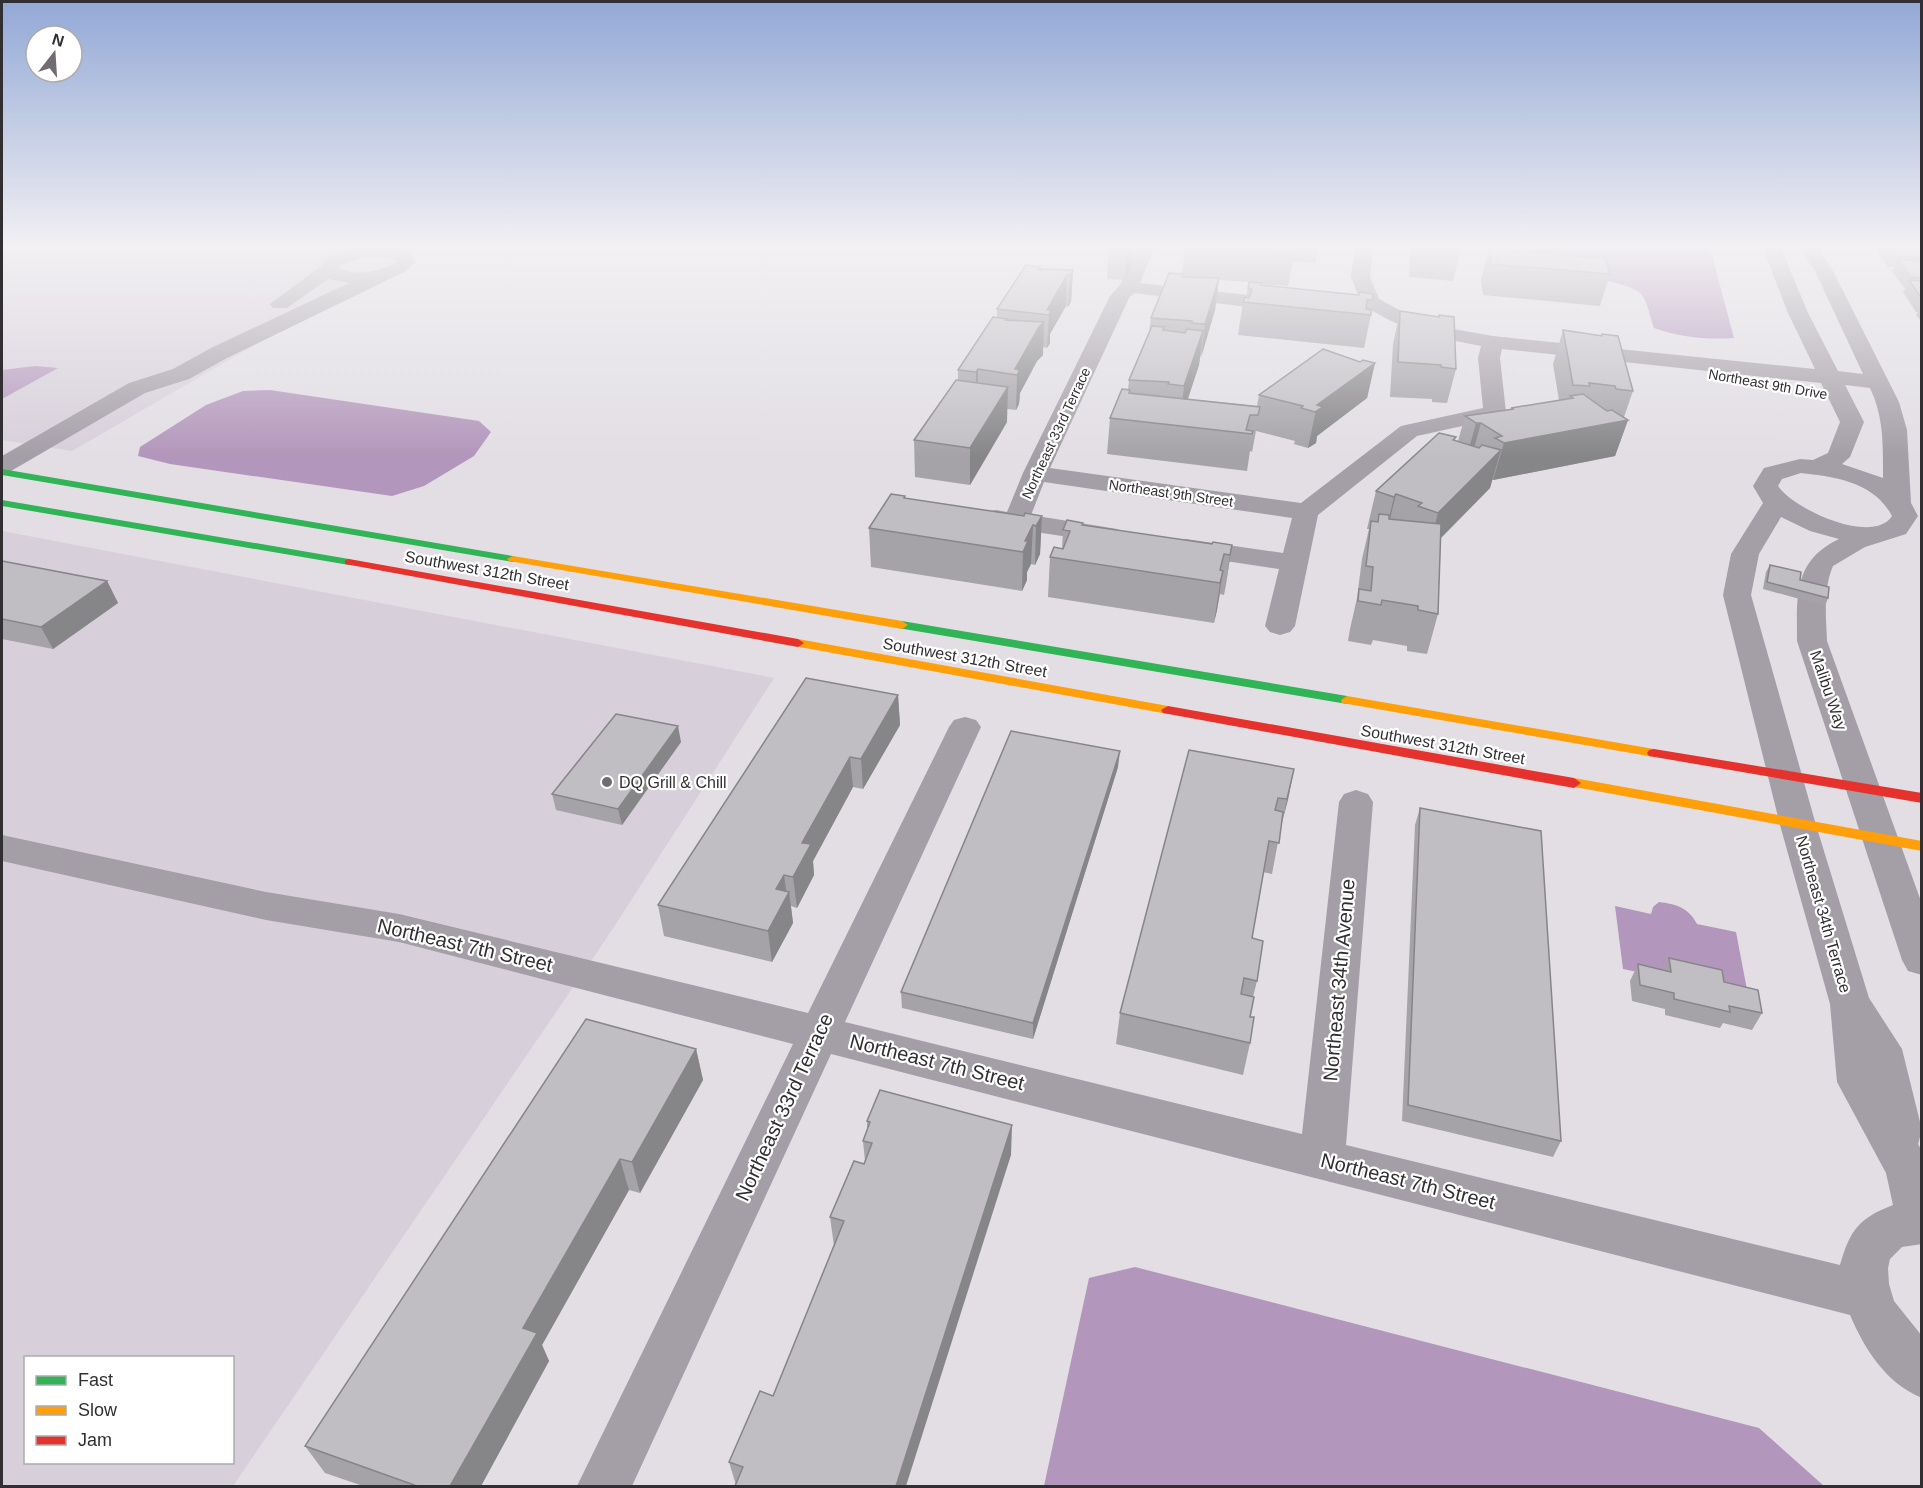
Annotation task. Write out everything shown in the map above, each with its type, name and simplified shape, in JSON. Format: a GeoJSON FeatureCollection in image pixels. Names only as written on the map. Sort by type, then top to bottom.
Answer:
{"type":"FeatureCollection","features":[{"type":"Feature","properties":{"kind":"main road","name":"Southwest 312th Street"},"geometry":{"type":"LineString","coordinates":[[2,472],[1922,798]]}},
{"type":"Feature","properties":{"kind":"main road","name":"Southwest 312th Street"},"geometry":{"type":"LineString","coordinates":[[2,503],[288,551],[1922,846]]}},
{"type":"Feature","properties":{"kind":"main road"},"geometry":{"type":"LineString","coordinates":[[555,599],[566,591],[588,591]]}},
{"type":"Feature","properties":{"kind":"main road"},"geometry":{"type":"LineString","coordinates":[[911,642],[973,638]]}},
{"type":"Feature","properties":{"kind":"street"},"geometry":{"type":"LineString","coordinates":[[137,388],[145,370],[253,317]]}},
{"type":"Feature","properties":{"kind":"street"},"geometry":{"type":"LineString","coordinates":[[2,466],[137,388],[181,374],[293,317]]}},
{"type":"Feature","properties":{"kind":"street","name":"Northeast 33rd Terrace"},"geometry":{"type":"LineString","coordinates":[[1016,521],[1035,473],[1110,317]]}},
{"type":"Feature","properties":{"kind":"street","name":"Northeast 9th Drive"},"geometry":{"type":"LineString","coordinates":[[1399,317],[1437,332],[1493,342],[1650,358],[1681,368],[1758,385],[1836,387],[1883,392]]}},
{"type":"Feature","properties":{"kind":"street"},"geometry":{"type":"LineString","coordinates":[[1801,317],[1852,422],[1838,457],[1816,468]]}},
{"type":"Feature","properties":{"kind":"street","name":"Malibu Way"},"geometry":{"type":"LineString","coordinates":[[1846,317],[1883,392],[1895,430],[1896,479],[1899,502],[1905,516],[1897,528],[1876,533],[1850,544],[1822,562],[1812,591],[1812,641],[1882,839]]}},
{"type":"Feature","properties":{"kind":"street"},"geometry":{"type":"LineString","coordinates":[[1280,626],[1306,512],[1409,431],[1495,412],[1489,358],[1493,342]]}},
{"type":"Feature","properties":{"kind":"street"},"geometry":{"type":"LineString","coordinates":[[1798,825],[1737,596],[1745,554],[1776,503],[1768,494],[1765,485],[1774,472],[1786,468],[1816,468],[1856,476],[1882,488],[1899,502]]}},
{"type":"Feature","properties":{"kind":"street","name":"Northeast 9th Street"},"geometry":{"type":"LineString","coordinates":[[1035,473],[1306,512]]}},
{"type":"Feature","properties":{"kind":"street","name":"Malibu Way"},"geometry":{"type":"LineString","coordinates":[[1776,503],[1795,516],[1822,527],[1850,533],[1876,533]]}},
{"type":"Feature","properties":{"kind":"street"},"geometry":{"type":"LineString","coordinates":[[970,514],[1132,538]]}},
{"type":"Feature","properties":{"kind":"street"},"geometry":{"type":"LineString","coordinates":[[1167,544],[1294,563]]}},
{"type":"Feature","properties":{"kind":"street","name":"Northeast 33rd Terrace"},"geometry":{"type":"LineString","coordinates":[[604,1486],[965,727]]}},
{"type":"Feature","properties":{"kind":"street","name":"Northeast 34th Avenue"},"geometry":{"type":"LineString","coordinates":[[1322,1159],[1356,801]]}},
{"type":"Feature","properties":{"kind":"street","name":"Northeast 34th Terrace"},"geometry":{"type":"LineString","coordinates":[[1798,825],[1850,1004],[1881,1049],[1921,1222]]}},
{"type":"Feature","properties":{"kind":"street"},"geometry":{"type":"LineString","coordinates":[[1882,839],[1922,960]]}},
{"type":"Feature","properties":{"kind":"street","name":"Northeast 7th Street"},"geometry":{"type":"LineString","coordinates":[[2,848],[266,906],[399,928],[1868,1296]]}},
{"type":"Feature","properties":{"kind":"street"},"geometry":{"type":"LineString","coordinates":[[1921,1222],[1893,1227],[1873,1241],[1863,1262],[1864,1290],[1880,1325],[1908,1361],[1922,1372]]}},
{"type":"Feature","properties":{"kind":"shaded area"},"geometry":{"type":"Polygon","coordinates":[[[2,317],[302,317],[72,451],[2,440],[2,317]]]}},
{"type":"Feature","properties":{"kind":"shaded area"},"geometry":{"type":"Polygon","coordinates":[[[1651,317],[1729,317],[1734,338],[1693,337],[1654,328],[1651,317]]]}},
{"type":"Feature","properties":{"kind":"shaded area"},"geometry":{"type":"Polygon","coordinates":[[[35,366],[58,368],[2,399],[2,370],[35,366]]]}},
{"type":"Feature","properties":{"kind":"shaded area"},"geometry":{"type":"Polygon","coordinates":[[[270,390],[479,421],[491,432],[474,456],[424,486],[392,496],[170,464],[138,456],[140,447],[206,405],[243,391],[270,390]]]}},
{"type":"Feature","properties":{"kind":"shaded area"},"geometry":{"type":"Polygon","coordinates":[[[2,531],[774,678],[610,933],[233,1486],[2,1486],[2,531]]]}},
{"type":"Feature","properties":{"kind":"shaded area"},"geometry":{"type":"Polygon","coordinates":[[[1659,902],[1681,908],[1690,914],[1697,924],[1736,932],[1748,995],[1623,969],[1615,906],[1651,914],[1653,907],[1659,902]]]}},
{"type":"Feature","properties":{"kind":"shaded area"},"geometry":{"type":"Polygon","coordinates":[[[1135,1267],[1759,1428],[1824,1486],[1044,1486],[1089,1278],[1135,1267]]]}},
{"type":"Feature","properties":{"kind":"building"},"geometry":{"type":"Polygon","coordinates":[[[993,317],[1044,322],[1015,369],[1020,370],[1017,375],[978,369],[976,372],[958,370],[993,317]]]}},
{"type":"Feature","properties":{"kind":"building"},"geometry":{"type":"Polygon","coordinates":[[[1151,317],[1207,317],[1205,324],[1151,317]]]}},
{"type":"Feature","properties":{"kind":"building"},"geometry":{"type":"Polygon","coordinates":[[[1400,317],[1454,317],[1456,369],[1441,367],[1441,365],[1398,362],[1400,317]]]}},
{"type":"Feature","properties":{"kind":"building"},"geometry":{"type":"Polygon","coordinates":[[[1152,326],[1185,333],[1187,329],[1203,331],[1184,386],[1168,384],[1169,382],[1129,380],[1152,326]]]}},
{"type":"Feature","properties":{"kind":"building"},"geometry":{"type":"Polygon","coordinates":[[[1563,330],[1618,336],[1633,391],[1589,383],[1590,386],[1573,385],[1563,330]]]}},
{"type":"Feature","properties":{"kind":"building"},"geometry":{"type":"Polygon","coordinates":[[[1323,349],[1360,362],[1363,360],[1375,363],[1317,405],[1323,407],[1315,412],[1301,408],[1303,406],[1259,395],[1323,349]]]}},
{"type":"Feature","properties":{"kind":"building"},"geometry":{"type":"Polygon","coordinates":[[[956,380],[1008,387],[970,448],[914,440],[956,380]]]}},
{"type":"Feature","properties":{"kind":"building"},"geometry":{"type":"Polygon","coordinates":[[[1122,389],[1130,390],[1129,393],[1260,407],[1258,415],[1250,415],[1246,430],[1253,431],[1252,434],[1110,418],[1122,389]]]}},
{"type":"Feature","properties":{"kind":"building"},"geometry":{"type":"Polygon","coordinates":[[[1583,394],[1607,411],[1612,410],[1628,420],[1504,443],[1495,438],[1502,436],[1465,416],[1573,398],[1570,396],[1583,394]]]}},
{"type":"Feature","properties":{"kind":"building"},"geometry":{"type":"Polygon","coordinates":[[[1439,433],[1456,437],[1453,440],[1479,448],[1482,445],[1501,450],[1438,513],[1418,506],[1422,503],[1396,494],[1394,497],[1376,491],[1439,433]]]}},
{"type":"Feature","properties":{"kind":"building"},"geometry":{"type":"Polygon","coordinates":[[[891,494],[905,496],[904,498],[1024,516],[1025,513],[1042,516],[1036,526],[1033,525],[1025,541],[1028,541],[1023,552],[869,528],[891,494]]]}},
{"type":"Feature","properties":{"kind":"building"},"geometry":{"type":"Polygon","coordinates":[[[1379,514],[1389,515],[1389,519],[1441,524],[1438,614],[1418,610],[1418,606],[1382,600],[1381,605],[1358,601],[1359,589],[1371,591],[1373,567],[1366,566],[1371,521],[1378,522],[1379,514]]]}},
{"type":"Feature","properties":{"kind":"building"},"geometry":{"type":"Polygon","coordinates":[[[1067,520],[1083,523],[1082,525],[1232,545],[1230,555],[1224,554],[1220,583],[1050,557],[1054,547],[1063,549],[1070,531],[1063,530],[1067,520]]]}},
{"type":"Feature","properties":{"kind":"building"},"geometry":{"type":"Polygon","coordinates":[[[2,561],[107,581],[41,627],[2,619],[2,561]]]}},
{"type":"Feature","properties":{"kind":"building"},"geometry":{"type":"Polygon","coordinates":[[[1770,565],[1801,572],[1800,580],[1829,587],[1828,598],[1767,582],[1770,565]]]}},
{"type":"Feature","properties":{"kind":"building"},"geometry":{"type":"Polygon","coordinates":[[[806,678],[898,695],[861,759],[850,757],[802,843],[811,844],[793,877],[784,875],[776,889],[789,892],[768,931],[658,905],[806,678]]]}},
{"type":"Feature","properties":{"kind":"building"},"geometry":{"type":"Polygon","coordinates":[[[616,714],[678,726],[618,809],[552,794],[616,714]]]}},
{"type":"Feature","properties":{"kind":"building"},"geometry":{"type":"Polygon","coordinates":[[[1011,731],[1120,751],[1033,1023],[901,992],[1011,731]]]}},
{"type":"Feature","properties":{"kind":"building"},"geometry":{"type":"Polygon","coordinates":[[[1189,750],[1294,769],[1287,799],[1278,798],[1275,810],[1283,812],[1279,843],[1269,841],[1252,938],[1263,941],[1257,981],[1244,978],[1241,994],[1254,997],[1250,1017],[1254,1017],[1250,1043],[1120,1013],[1189,750]]]}},
{"type":"Feature","properties":{"kind":"building"},"geometry":{"type":"Polygon","coordinates":[[[1420,808],[1541,831],[1561,1141],[1408,1105],[1420,808]]]}},
{"type":"Feature","properties":{"kind":"building"},"geometry":{"type":"Polygon","coordinates":[[[1669,958],[1722,970],[1724,982],[1758,990],[1762,1013],[1729,1006],[1730,1012],[1674,999],[1674,993],[1640,985],[1638,964],[1671,972],[1669,958]]]}},
{"type":"Feature","properties":{"kind":"building"},"geometry":{"type":"Polygon","coordinates":[[[586,1019],[696,1049],[632,1162],[620,1159],[523,1328],[537,1333],[450,1486],[417,1486],[305,1446],[586,1019]]]}},
{"type":"Feature","properties":{"kind":"building"},"geometry":{"type":"Polygon","coordinates":[[[880,1090],[1012,1125],[896,1486],[735,1486],[743,1467],[729,1462],[760,1391],[773,1396],[844,1221],[830,1217],[854,1161],[864,1164],[872,1143],[863,1141],[870,1122],[867,1121],[880,1090]]]}},
{"type":"Feature","properties":{"kind":"traffic: fast"},"geometry":{"type":"LineString","coordinates":[[2,472],[513,559]]}},
{"type":"Feature","properties":{"kind":"traffic: fast"},"geometry":{"type":"LineString","coordinates":[[2,503],[349,562]]}},
{"type":"Feature","properties":{"kind":"traffic: fast"},"geometry":{"type":"LineString","coordinates":[[902,625],[1347,700]]}},
{"type":"Feature","properties":{"kind":"traffic: slow"},"geometry":{"type":"LineString","coordinates":[[513,559],[902,625]]}},
{"type":"Feature","properties":{"kind":"traffic: slow"},"geometry":{"type":"LineString","coordinates":[[798,643],[1168,710]]}},
{"type":"Feature","properties":{"kind":"traffic: slow"},"geometry":{"type":"LineString","coordinates":[[1347,700],[1654,753]]}},
{"type":"Feature","properties":{"kind":"traffic: slow"},"geometry":{"type":"LineString","coordinates":[[1574,783],[1922,846]]}},
{"type":"Feature","properties":{"kind":"traffic: jam"},"geometry":{"type":"LineString","coordinates":[[349,562],[798,643]]}},
{"type":"Feature","properties":{"kind":"traffic: jam"},"geometry":{"type":"LineString","coordinates":[[1168,710],[1574,783]]}},
{"type":"Feature","properties":{"kind":"traffic: jam"},"geometry":{"type":"LineString","coordinates":[[1654,753],[1922,798]]}},
{"type":"Feature","properties":{"kind":"place","name":"DQ Grill & Chill"},"geometry":{"type":"Point","coordinates":[607,782]}}]}
